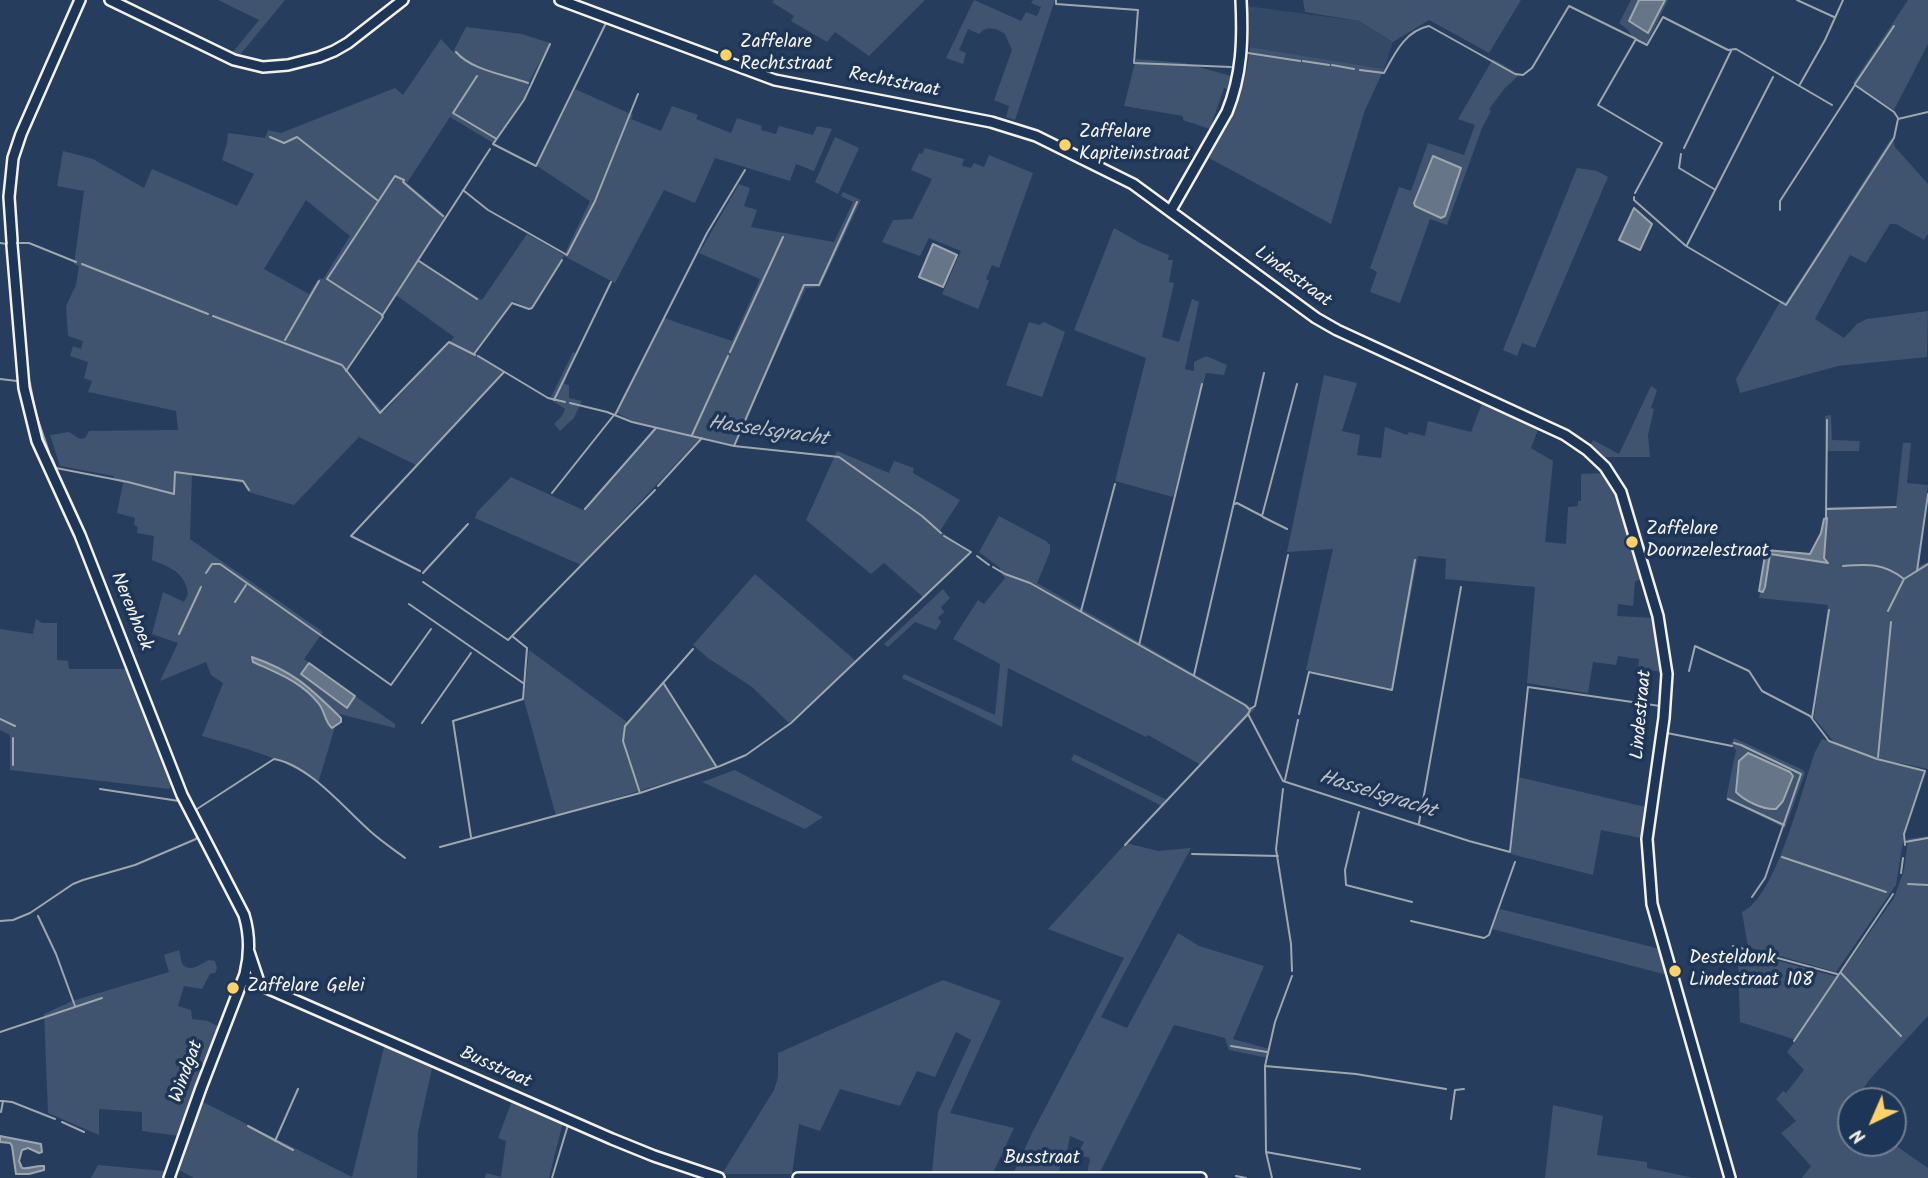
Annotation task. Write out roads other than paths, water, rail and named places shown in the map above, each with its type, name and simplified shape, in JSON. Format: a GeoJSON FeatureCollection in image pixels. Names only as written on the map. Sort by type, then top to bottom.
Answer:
{"type":"FeatureCollection","features":[{"type":"Feature","properties":{"kind":"street","name":"Nerenhoek"},"geometry":{"type":"LineString","coordinates":[[80,0],[13,159],[9,188],[24,388],[37,441],[80,535],[182,795],[244,915],[248,951],[243,980]]}},
{"type":"Feature","properties":{"kind":"street"},"geometry":{"type":"LineString","coordinates":[[110,0],[234,61],[263,67],[288,65],[334,51],[403,0]]}},
{"type":"Feature","properties":{"kind":"street","name":"Rechtstraat"},"geometry":{"type":"LineString","coordinates":[[560,0],[775,80],[990,121],[1036,136],[1123,178],[1171,211]]}},
{"type":"Feature","properties":{"kind":"street"},"geometry":{"type":"LineString","coordinates":[[1171,211],[1234,96],[1241,64],[1241,0]]}},
{"type":"Feature","properties":{"kind":"street","name":"Lindestraat"},"geometry":{"type":"LineString","coordinates":[[1171,211],[1316,318],[1565,435],[1587,450],[1615,481],[1625,502],[1658,616],[1667,674],[1664,718],[1647,839],[1652,904],[1730,1178]]}},
{"type":"Feature","properties":{"kind":"street"},"geometry":{"type":"LineString","coordinates":[[248,951],[260,985]]}},
{"type":"Feature","properties":{"kind":"street","name":"Busstraat"},"geometry":{"type":"LineString","coordinates":[[243,980],[260,985],[612,1139],[663,1160],[719,1178]]}},
{"type":"Feature","properties":{"kind":"street","name":"Windgat"},"geometry":{"type":"LineString","coordinates":[[169,1178],[243,980]]}},
{"type":"Feature","properties":{"kind":"street","name":"Busstraat"},"geometry":{"type":"LineString","coordinates":[[798,1178],[1201,1178]]}},
{"type":"Feature","properties":{"kind":"waterway"},"geometry":{"type":"LineString","coordinates":[[1056,0],[1056,4],[1138,10],[1134,63],[1231,67]]}},
{"type":"Feature","properties":{"kind":"waterway"},"geometry":{"type":"LineString","coordinates":[[1797,0],[1834,17]]}},
{"type":"Feature","properties":{"kind":"waterway"},"geometry":{"type":"LineString","coordinates":[[1799,86],[1825,40],[1843,0]]}},
{"type":"Feature","properties":{"kind":"waterway"},"geometry":{"type":"LineString","coordinates":[[1360,70],[1384,73],[1407,38],[1429,26],[1515,74],[1523,75],[1532,68],[1569,6],[1636,39],[1598,105],[1662,143],[1635,193]]}},
{"type":"Feature","properties":{"kind":"waterway"},"geometry":{"type":"LineString","coordinates":[[1637,40],[1647,45],[1663,17],[1728,50],[1736,49],[1832,105]]}},
{"type":"Feature","properties":{"kind":"waterway"},"geometry":{"type":"LineString","coordinates":[[550,44],[524,100],[493,144],[536,166],[606,23]]}},
{"type":"Feature","properties":{"kind":"waterway"},"geometry":{"type":"LineString","coordinates":[[1855,84],[1894,26]]}},
{"type":"Feature","properties":{"kind":"waterway"},"geometry":{"type":"LineString","coordinates":[[1684,148],[1731,51]]}},
{"type":"Feature","properties":{"kind":"waterway"},"geometry":{"type":"LineString","coordinates":[[456,52],[480,68],[528,83]]}},
{"type":"Feature","properties":{"kind":"waterway"},"geometry":{"type":"LineString","coordinates":[[1248,53],[1300,61]]}},
{"type":"Feature","properties":{"kind":"waterway"},"geometry":{"type":"LineString","coordinates":[[1303,61],[1329,65]]}},
{"type":"Feature","properties":{"kind":"waterway"},"geometry":{"type":"LineString","coordinates":[[1332,65],[1354,69]]}},
{"type":"Feature","properties":{"kind":"waterway"},"geometry":{"type":"LineString","coordinates":[[477,76],[453,113],[495,138]]}},
{"type":"Feature","properties":{"kind":"waterway"},"geometry":{"type":"LineString","coordinates":[[1687,245],[1773,77]]}},
{"type":"Feature","properties":{"kind":"waterway"},"geometry":{"type":"LineString","coordinates":[[1780,210],[1780,201],[1855,85],[1894,112],[1898,118]]}},
{"type":"Feature","properties":{"kind":"waterway"},"geometry":{"type":"LineString","coordinates":[[463,190],[488,210],[567,255],[595,201],[638,94]]}},
{"type":"Feature","properties":{"kind":"waterway"},"geometry":{"type":"LineString","coordinates":[[1634,197],[1634,200],[1686,246],[1786,305],[1894,138],[1898,119],[1928,112]]}},
{"type":"Feature","properties":{"kind":"waterway"},"geometry":{"type":"LineString","coordinates":[[270,137],[284,143],[297,137],[377,200]]}},
{"type":"Feature","properties":{"kind":"waterway"},"geometry":{"type":"LineString","coordinates":[[382,316],[490,149]]}},
{"type":"Feature","properties":{"kind":"waterway"},"geometry":{"type":"LineString","coordinates":[[1681,154],[1679,168],[1714,189]]}},
{"type":"Feature","properties":{"kind":"waterway"},"geometry":{"type":"LineString","coordinates":[[615,415],[707,233],[745,170]]}},
{"type":"Feature","properties":{"kind":"waterway"},"geometry":{"type":"LineString","coordinates":[[346,371],[383,317],[327,279],[395,176],[404,180],[403,182],[443,216]]}},
{"type":"Feature","properties":{"kind":"waterway"},"geometry":{"type":"LineString","coordinates":[[734,446],[804,285],[819,285],[857,202]]}},
{"type":"Feature","properties":{"kind":"waterway"},"geometry":{"type":"LineString","coordinates":[[730,352],[783,237]]}},
{"type":"Feature","properties":{"kind":"waterway","name":"Hasselsgracht"},"geometry":{"type":"LineString","coordinates":[[0,243],[8,244]]}},
{"type":"Feature","properties":{"kind":"waterway","name":"Hasselsgracht"},"geometry":{"type":"LineString","coordinates":[[14,243],[29,243],[76,262]]}},
{"type":"Feature","properties":{"kind":"waterway"},"geometry":{"type":"LineString","coordinates":[[474,354],[512,303],[532,308],[562,260]]}},
{"type":"Feature","properties":{"kind":"waterway"},"geometry":{"type":"LineString","coordinates":[[419,261],[477,299]]}},
{"type":"Feature","properties":{"kind":"waterway","name":"Hasselsgracht"},"geometry":{"type":"LineString","coordinates":[[82,264],[208,314]]}},
{"type":"Feature","properties":{"kind":"waterway"},"geometry":{"type":"LineString","coordinates":[[285,340],[319,281]]}},
{"type":"Feature","properties":{"kind":"waterway"},"geometry":{"type":"LineString","coordinates":[[554,400],[611,282]]}},
{"type":"Feature","properties":{"kind":"waterway","name":"Hasselsgracht"},"geometry":{"type":"LineString","coordinates":[[213,316],[342,365],[380,413],[449,342],[475,355]]}},
{"type":"Feature","properties":{"kind":"waterway","name":"Hasselsgracht"},"geometry":{"type":"LineString","coordinates":[[478,356],[548,398],[565,402]]}},
{"type":"Feature","properties":{"kind":"waterway"},"geometry":{"type":"LineString","coordinates":[[692,435],[728,356]]}},
{"type":"Feature","properties":{"kind":"waterway"},"geometry":{"type":"LineString","coordinates":[[420,571],[351,536],[504,372]]}},
{"type":"Feature","properties":{"kind":"waterway"},"geometry":{"type":"LineString","coordinates":[[1194,675],[1264,373]]}},
{"type":"Feature","properties":{"kind":"waterway"},"geometry":{"type":"LineString","coordinates":[[0,379],[17,381]]}},
{"type":"Feature","properties":{"kind":"waterway"},"geometry":{"type":"LineString","coordinates":[[30,383],[35,410]]}},
{"type":"Feature","properties":{"kind":"waterway"},"geometry":{"type":"LineString","coordinates":[[1139,645],[1202,384]]}},
{"type":"Feature","properties":{"kind":"waterway"},"geometry":{"type":"LineString","coordinates":[[1235,504],[1262,516],[1297,384]]}},
{"type":"Feature","properties":{"kind":"waterway","name":"Hasselsgracht"},"geometry":{"type":"LineString","coordinates":[[570,403],[607,412],[632,422],[734,446],[839,457],[922,516],[941,533]]}},
{"type":"Feature","properties":{"kind":"waterway"},"geometry":{"type":"LineString","coordinates":[[36,414],[49,452]]}},
{"type":"Feature","properties":{"kind":"waterway"},"geometry":{"type":"LineString","coordinates":[[552,493],[614,415]]}},
{"type":"Feature","properties":{"kind":"waterway"},"geometry":{"type":"LineString","coordinates":[[1826,518],[1827,420]]}},
{"type":"Feature","properties":{"kind":"waterway"},"geometry":{"type":"LineString","coordinates":[[585,509],[656,428]]}},
{"type":"Feature","properties":{"kind":"waterway"},"geometry":{"type":"LineString","coordinates":[[658,486],[702,438]]}},
{"type":"Feature","properties":{"kind":"waterway"},"geometry":{"type":"LineString","coordinates":[[52,458],[56,468],[174,494],[175,472],[243,481],[249,490]]}},
{"type":"Feature","properties":{"kind":"waterway"},"geometry":{"type":"LineString","coordinates":[[1081,611],[1115,484]]}},
{"type":"Feature","properties":{"kind":"waterway"},"geometry":{"type":"LineString","coordinates":[[512,636],[655,490]]}},
{"type":"Feature","properties":{"kind":"waterway"},"geometry":{"type":"LineString","coordinates":[[1917,571],[1928,494]]}},
{"type":"Feature","properties":{"kind":"waterway"},"geometry":{"type":"LineString","coordinates":[[1827,509],[1896,507]]}},
{"type":"Feature","properties":{"kind":"waterway"},"geometry":{"type":"LineString","coordinates":[[1263,517],[1287,529]]}},
{"type":"Feature","properties":{"kind":"waterway"},"geometry":{"type":"LineString","coordinates":[[423,573],[468,524]]}},
{"type":"Feature","properties":{"kind":"waterway","name":"Hasselsgracht"},"geometry":{"type":"LineString","coordinates":[[944,536],[971,552]]}},
{"type":"Feature","properties":{"kind":"waterway"},"geometry":{"type":"LineString","coordinates":[[440,847],[640,793],[746,755],[791,723],[971,552]]}},
{"type":"Feature","properties":{"kind":"waterway"},"geometry":{"type":"LineString","coordinates":[[1250,709],[1255,706],[1288,555]]}},
{"type":"Feature","properties":{"kind":"waterway","name":"Hasselsgracht"},"geometry":{"type":"LineString","coordinates":[[977,556],[989,565]]}},
{"type":"Feature","properties":{"kind":"waterway"},"geometry":{"type":"LineString","coordinates":[[1299,714],[1309,672],[1392,690],[1415,560]]}},
{"type":"Feature","properties":{"kind":"waterway"},"geometry":{"type":"LineString","coordinates":[[206,573],[212,564],[220,564],[391,685],[431,629]]}},
{"type":"Feature","properties":{"kind":"waterway"},"geometry":{"type":"LineString","coordinates":[[1888,611],[1904,579],[1928,564]]}},
{"type":"Feature","properties":{"kind":"waterway"},"geometry":{"type":"LineString","coordinates":[[1843,566],[1875,566],[1890,570],[1904,579]]}},
{"type":"Feature","properties":{"kind":"waterway","name":"Hasselsgracht"},"geometry":{"type":"LineString","coordinates":[[993,567],[1030,583],[1245,705],[1250,710],[1248,714],[1283,781],[1510,852],[1528,687],[1660,706],[1658,730]]}},
{"type":"Feature","properties":{"kind":"waterway"},"geometry":{"type":"LineString","coordinates":[[423,582],[508,640],[512,636],[527,648],[523,699],[453,721],[471,837]]}},
{"type":"Feature","properties":{"kind":"waterway"},"geometry":{"type":"LineString","coordinates":[[235,602],[246,585]]}},
{"type":"Feature","properties":{"kind":"waterway"},"geometry":{"type":"LineString","coordinates":[[179,634],[201,587]]}},
{"type":"Feature","properties":{"kind":"waterway"},"geometry":{"type":"LineString","coordinates":[[1419,823],[1461,587]]}},
{"type":"Feature","properties":{"kind":"waterway"},"geometry":{"type":"LineString","coordinates":[[409,604],[523,683]]}},
{"type":"Feature","properties":{"kind":"waterway"},"geometry":{"type":"LineString","coordinates":[[1812,718],[1829,610]]}},
{"type":"Feature","properties":{"kind":"waterway"},"geometry":{"type":"LineString","coordinates":[[1878,757],[1891,622]]}},
{"type":"Feature","properties":{"kind":"waterway"},"geometry":{"type":"LineString","coordinates":[[1689,671],[1695,646],[1749,671],[1762,691],[1810,716],[1829,741],[1877,759],[1925,771],[1904,834],[1905,845]]}},
{"type":"Feature","properties":{"kind":"waterway"},"geometry":{"type":"LineString","coordinates":[[640,793],[623,741],[625,726],[693,649]]}},
{"type":"Feature","properties":{"kind":"waterway"},"geometry":{"type":"LineString","coordinates":[[422,723],[471,653]]}},
{"type":"Feature","properties":{"kind":"waterway"},"geometry":{"type":"LineString","coordinates":[[664,684],[716,766]]}},
{"type":"Feature","properties":{"kind":"waterway"},"geometry":{"type":"LineString","coordinates":[[1125,845],[1248,714]]}},
{"type":"Feature","properties":{"kind":"waterway"},"geometry":{"type":"LineString","coordinates":[[0,719],[15,726]]}},
{"type":"Feature","properties":{"kind":"waterway"},"geometry":{"type":"LineString","coordinates":[[1285,780],[1298,720]]}},
{"type":"Feature","properties":{"kind":"waterway","name":"Hasselsgracht"},"geometry":{"type":"LineString","coordinates":[[1667,733],[1732,746]]}},
{"type":"Feature","properties":{"kind":"waterway"},"geometry":{"type":"LineString","coordinates":[[13,738],[13,765]]}},
{"type":"Feature","properties":{"kind":"waterway","name":"Hasselsgracht"},"geometry":{"type":"LineString","coordinates":[[1734,743],[1801,774],[1765,878],[1752,897]]}},
{"type":"Feature","properties":{"kind":"waterway"},"geometry":{"type":"LineString","coordinates":[[197,809],[274,759],[313,778],[374,835],[405,858]]}},
{"type":"Feature","properties":{"kind":"waterway"},"geometry":{"type":"LineString","coordinates":[[0,921],[13,920],[30,913],[73,884],[135,865],[196,839],[197,836],[179,801],[100,789]]}},
{"type":"Feature","properties":{"kind":"waterway"},"geometry":{"type":"LineString","coordinates":[[1283,789],[1276,849],[1291,944],[1292,971]]}},
{"type":"Feature","properties":{"kind":"waterway"},"geometry":{"type":"LineString","coordinates":[[1728,799],[1784,825]]}},
{"type":"Feature","properties":{"kind":"waterway"},"geometry":{"type":"LineString","coordinates":[[1359,812],[1345,870],[1346,885],[1412,902]]}},
{"type":"Feature","properties":{"kind":"waterway"},"geometry":{"type":"LineString","coordinates":[[1905,842],[1928,838]]}},
{"type":"Feature","properties":{"kind":"waterway"},"geometry":{"type":"LineString","coordinates":[[1192,854],[1278,856]]}},
{"type":"Feature","properties":{"kind":"waterway"},"geometry":{"type":"LineString","coordinates":[[1782,857],[1886,892]]}},
{"type":"Feature","properties":{"kind":"waterway"},"geometry":{"type":"LineString","coordinates":[[1901,873],[1903,858]]}},
{"type":"Feature","properties":{"kind":"waterway"},"geometry":{"type":"LineString","coordinates":[[1411,921],[1484,938],[1489,935],[1515,862]]}},
{"type":"Feature","properties":{"kind":"waterway"},"geometry":{"type":"LineString","coordinates":[[1908,884],[1928,885]]}},
{"type":"Feature","properties":{"kind":"waterway"},"geometry":{"type":"LineString","coordinates":[[1794,1041],[1893,894]]}},
{"type":"Feature","properties":{"kind":"waterway"},"geometry":{"type":"LineString","coordinates":[[38,916],[56,954],[75,1006]]}},
{"type":"Feature","properties":{"kind":"waterway"},"geometry":{"type":"LineString","coordinates":[[1733,946],[1837,974]]}},
{"type":"Feature","properties":{"kind":"waterway"},"geometry":{"type":"LineString","coordinates":[[1841,973],[1901,1036]]}},
{"type":"Feature","properties":{"kind":"waterway"},"geometry":{"type":"LineString","coordinates":[[1292,976],[1275,1022],[1265,1066],[1356,1074],[1446,1089]]}},
{"type":"Feature","properties":{"kind":"waterway"},"geometry":{"type":"LineString","coordinates":[[0,1032],[102,998]]}},
{"type":"Feature","properties":{"kind":"waterway"},"geometry":{"type":"LineString","coordinates":[[1231,1046],[1267,1052]]}},
{"type":"Feature","properties":{"kind":"waterway"},"geometry":{"type":"LineString","coordinates":[[1265,1066],[1266,1152],[1360,1169]]}},
{"type":"Feature","properties":{"kind":"waterway"},"geometry":{"type":"LineString","coordinates":[[275,1141],[298,1089]]}},
{"type":"Feature","properties":{"kind":"waterway"},"geometry":{"type":"LineString","coordinates":[[1451,1119],[1455,1090],[1464,1089]]}},
{"type":"Feature","properties":{"kind":"waterway"},"geometry":{"type":"LineString","coordinates":[[0,1101],[3,1101],[1,1112]]}},
{"type":"Feature","properties":{"kind":"waterway"},"geometry":{"type":"LineString","coordinates":[[3,1101],[55,1119]]}},
{"type":"Feature","properties":{"kind":"waterway"},"geometry":{"type":"LineString","coordinates":[[62,1122],[84,1132]]}},
{"type":"Feature","properties":{"kind":"waterway"},"geometry":{"type":"LineString","coordinates":[[552,1178],[568,1125],[633,1153]]}},
{"type":"Feature","properties":{"kind":"waterway"},"geometry":{"type":"LineString","coordinates":[[248,1126],[293,1150]]}},
{"type":"Feature","properties":{"kind":"waterway"},"geometry":{"type":"LineString","coordinates":[[1266,1152],[1272,1178]]}},
{"type":"Feature","properties":{"kind":"waterway"},"geometry":{"type":"LineString","coordinates":[[638,1155],[642,1157]]}},
{"type":"Feature","properties":{"kind":"waterway"},"geometry":{"type":"LineString","coordinates":[[1236,1176],[1246,1178]]}},
{"type":"Feature","properties":{"kind":"place","name":"Zaffelare Rechtstraat"},"geometry":{"type":"Point","coordinates":[726,55]}},
{"type":"Feature","properties":{"kind":"place","name":"Zaffelare Kapiteinstraat"},"geometry":{"type":"Point","coordinates":[1065,145]}},
{"type":"Feature","properties":{"kind":"place","name":"Zaffelare Doornzelestraat"},"geometry":{"type":"Point","coordinates":[1632,542]}},
{"type":"Feature","properties":{"kind":"place","name":"Desteldonk Lindestraat 108"},"geometry":{"type":"Point","coordinates":[1675,971]}},
{"type":"Feature","properties":{"kind":"place","name":"Zaffelare Gelei"},"geometry":{"type":"Point","coordinates":[233,988]}}]}
